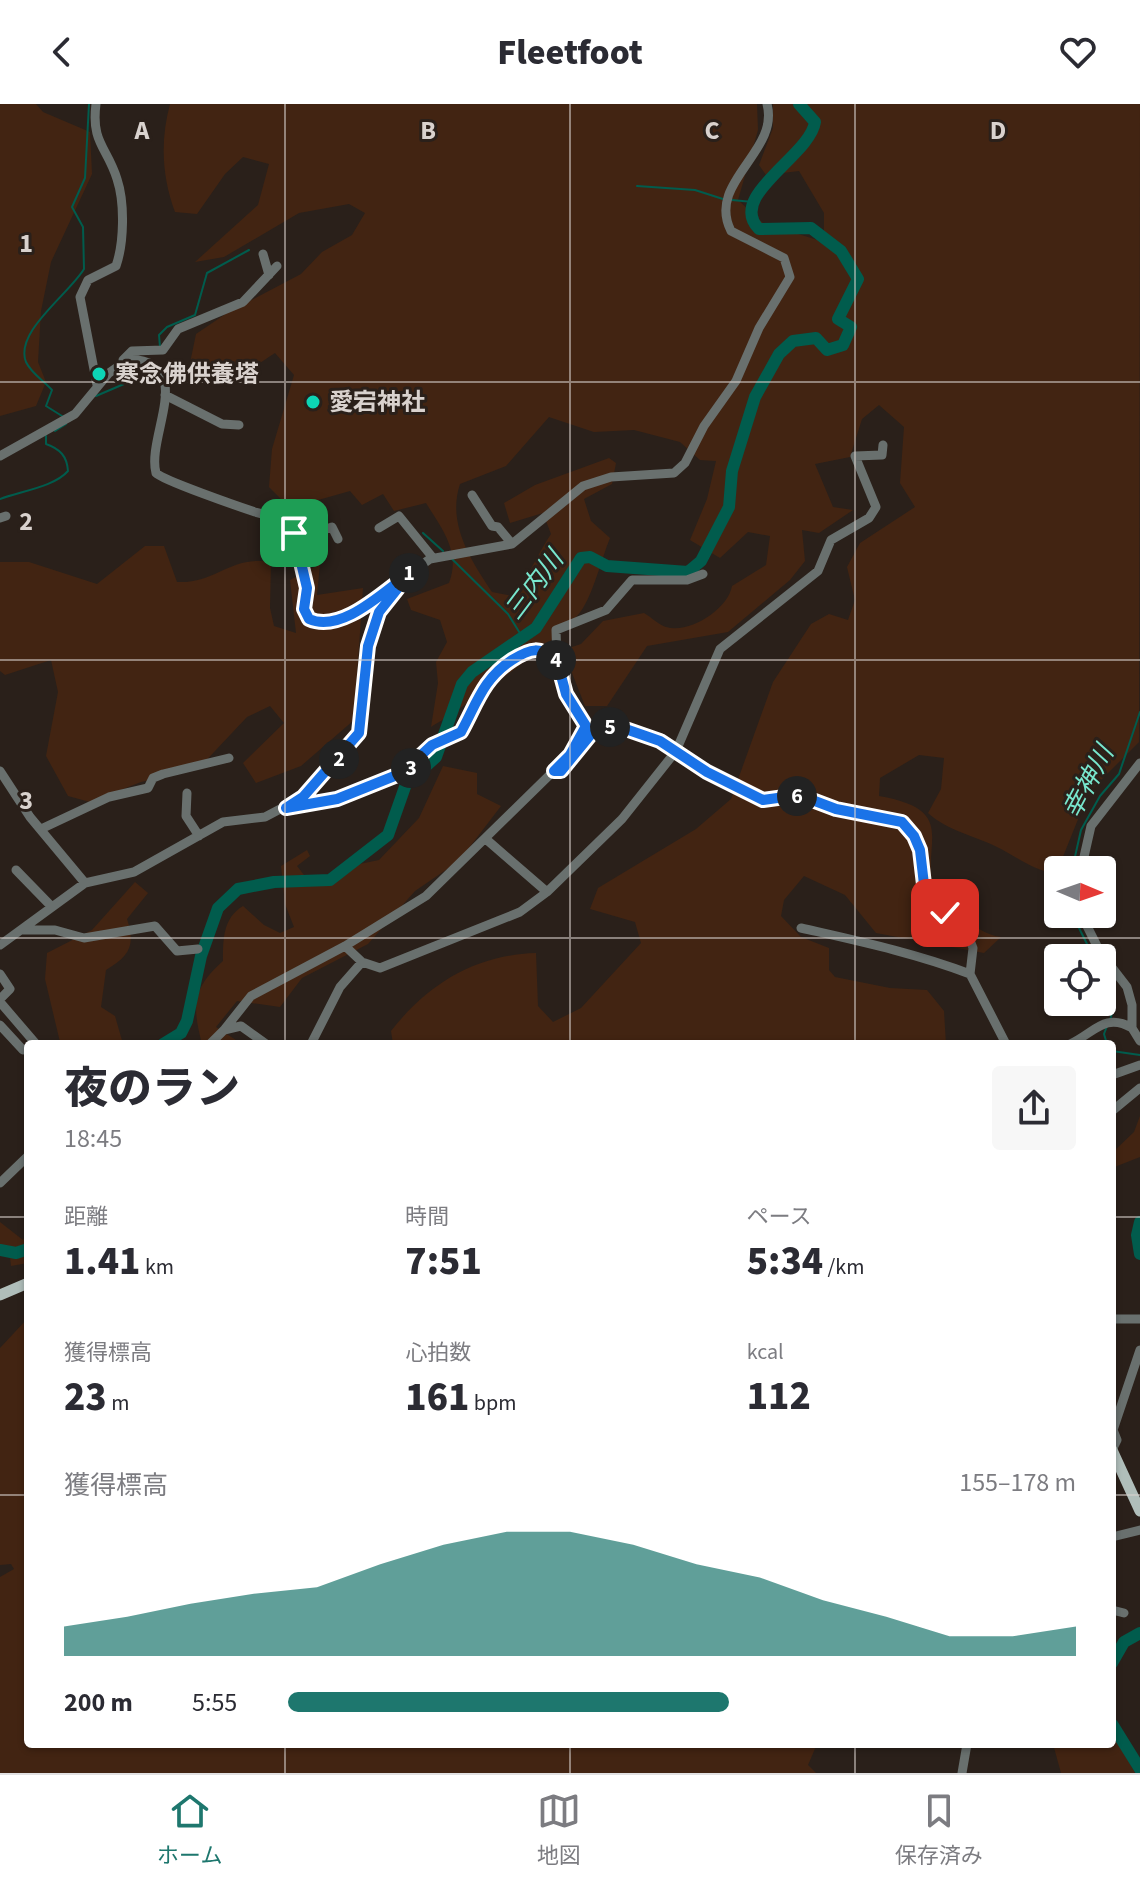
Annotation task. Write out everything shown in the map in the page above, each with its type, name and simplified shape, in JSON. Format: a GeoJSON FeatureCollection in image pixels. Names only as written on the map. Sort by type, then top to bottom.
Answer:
{"type":"FeatureCollection","features":[{"type":"Feature","properties":{"kind":"main road"},"geometry":{"type":"LineString","coordinates":[[0,1295],[24,1285]]}},
{"type":"Feature","properties":{"kind":"main road"},"geometry":{"type":"LineString","coordinates":[[1116,1459],[1140,1511]]}},
{"type":"Feature","properties":{"kind":"street"},"geometry":{"type":"LineString","coordinates":[[96,104],[93,125],[97,143],[117,177],[120,190],[121,252],[116,266],[88,280],[80,297],[97,385]]}},
{"type":"Feature","properties":{"kind":"street"},"geometry":{"type":"LineString","coordinates":[[117,366],[129,359],[154,366],[163,376],[165,395],[154,457],[156,473],[161,479],[199,489],[256,512],[281,517],[290,523],[307,588],[304,609],[309,619],[316,622],[353,613],[433,558],[512,544],[583,486],[624,475],[668,476],[680,469],[736,381],[759,328],[790,277],[784,258],[731,231],[725,213],[736,178],[765,137],[767,104]]}},
{"type":"Feature","properties":{"kind":"street"},"geometry":{"type":"LineString","coordinates":[[263,254],[269,275]]}},
{"type":"Feature","properties":{"kind":"street"},"geometry":{"type":"LineString","coordinates":[[0,456],[75,414],[97,385],[132,351],[163,350],[178,329],[243,302],[277,266]]}},
{"type":"Feature","properties":{"kind":"street"},"geometry":{"type":"LineString","coordinates":[[165,395],[222,424],[239,425]]}},
{"type":"Feature","properties":{"kind":"street"},"geometry":{"type":"LineString","coordinates":[[345,946],[372,968],[392,964],[520,912],[547,892],[622,819],[676,751],[720,649],[818,571],[831,540],[869,518],[876,507],[855,456],[882,455],[883,445]]}},
{"type":"Feature","properties":{"kind":"street"},"geometry":{"type":"LineString","coordinates":[[472,495],[492,526],[498,527],[512,544]]}},
{"type":"Feature","properties":{"kind":"street"},"geometry":{"type":"LineString","coordinates":[[379,528],[399,516],[433,558]]}},
{"type":"Feature","properties":{"kind":"street"},"geometry":{"type":"LineString","coordinates":[[301,562],[321,555],[315,533],[332,527],[338,539]]}},
{"type":"Feature","properties":{"kind":"street"},"geometry":{"type":"LineString","coordinates":[[2,941],[85,883],[134,872],[223,822],[265,817],[303,797],[359,733],[368,646],[379,612],[410,573]]}},
{"type":"Feature","properties":{"kind":"street"},"geometry":{"type":"LineString","coordinates":[[214,1040],[251,996],[345,946],[426,896],[487,840],[570,755],[586,726],[566,694],[557,661],[556,630],[606,610],[632,580],[687,580],[703,574]]}},
{"type":"Feature","properties":{"kind":"street"},"geometry":{"type":"LineString","coordinates":[[286,808],[337,799],[402,773],[435,743],[461,732],[478,694],[494,672],[531,649],[546,652],[557,661]]}},
{"type":"Feature","properties":{"kind":"street"},"geometry":{"type":"LineString","coordinates":[[554,771],[561,771],[575,759],[592,728],[617,726],[660,741],[763,800],[799,795],[836,809],[902,822],[914,836],[920,850],[930,900],[968,935],[973,948],[970,974],[1004,1040]]}},
{"type":"Feature","properties":{"kind":"street"},"geometry":{"type":"LineString","coordinates":[[41,829],[109,797],[148,788],[153,778],[163,774],[229,758]]}},
{"type":"Feature","properties":{"kind":"street"},"geometry":{"type":"LineString","coordinates":[[1084,856],[1091,826],[1140,763]]}},
{"type":"Feature","properties":{"kind":"street"},"geometry":{"type":"LineString","coordinates":[[1,773],[85,883]]}},
{"type":"Feature","properties":{"kind":"street"},"geometry":{"type":"LineString","coordinates":[[187,793],[186,816],[199,836]]}},
{"type":"Feature","properties":{"kind":"street"},"geometry":{"type":"LineString","coordinates":[[487,840],[547,892]]}},
{"type":"Feature","properties":{"kind":"street"},"geometry":{"type":"LineString","coordinates":[[16,870],[52,907]]}},
{"type":"Feature","properties":{"kind":"street"},"geometry":{"type":"LineString","coordinates":[[21,930],[55,930],[84,938],[155,926],[177,951],[198,949]]}},
{"type":"Feature","properties":{"kind":"street"},"geometry":{"type":"LineString","coordinates":[[801,928],[871,946],[905,950],[970,974]]}},
{"type":"Feature","properties":{"kind":"street"},"geometry":{"type":"LineString","coordinates":[[1088,928],[1100,952],[1127,987],[1132,1005],[1132,1028],[1140,1041]]}},
{"type":"Feature","properties":{"kind":"street"},"geometry":{"type":"LineString","coordinates":[[313,1040],[340,987],[362,962]]}},
{"type":"Feature","properties":{"kind":"street"},"geometry":{"type":"LineString","coordinates":[[0,974],[10,989],[0,1000],[4,1014],[32,1040]]}},
{"type":"Feature","properties":{"kind":"street"},"geometry":{"type":"LineString","coordinates":[[1076,1040],[1106,1021],[1116,1020],[1132,1028]]}},
{"type":"Feature","properties":{"kind":"street"},"geometry":{"type":"LineString","coordinates":[[0,1025],[23,1050]]}},
{"type":"Feature","properties":{"kind":"street"},"geometry":{"type":"LineString","coordinates":[[224,1030],[232,1026],[248,1028],[262,1040]]}},
{"type":"Feature","properties":{"kind":"street"},"geometry":{"type":"LineString","coordinates":[[1116,1074],[1140,1065]]}},
{"type":"Feature","properties":{"kind":"street"},"geometry":{"type":"LineString","coordinates":[[1116,1108],[1140,1088]]}},
{"type":"Feature","properties":{"kind":"street"},"geometry":{"type":"LineString","coordinates":[[0,1183],[24,1160]]}},
{"type":"Feature","properties":{"kind":"street"},"geometry":{"type":"LineString","coordinates":[[1116,1319],[1140,1319]]}},
{"type":"Feature","properties":{"kind":"street"},"geometry":{"type":"LineString","coordinates":[[1116,1421],[1139,1356]]}},
{"type":"Feature","properties":{"kind":"street"},"geometry":{"type":"LineString","coordinates":[[1116,1536],[1140,1530]]}},
{"type":"Feature","properties":{"kind":"street"},"geometry":{"type":"LineString","coordinates":[[1116,1611],[1124,1613]]}},
{"type":"Feature","properties":{"kind":"street"},"geometry":{"type":"LineString","coordinates":[[962,1773],[966,1748]]}},
{"type":"Feature","properties":{"kind":"shaded area"},"geometry":{"type":"Polygon","coordinates":[[[0,104],[36,104],[43,112],[90,132],[92,174],[51,262],[41,311],[38,362],[46,382],[36,406],[0,416],[0,104]]]}},
{"type":"Feature","properties":{"kind":"shaded area"},"geometry":{"type":"Polygon","coordinates":[[[170,104],[757,104],[758,130],[738,200],[763,223],[824,242],[824,213],[799,171],[766,175],[759,165],[773,128],[773,104],[1140,104],[1139,742],[1089,792],[1063,856],[1044,856],[1044,870],[952,829],[928,813],[941,789],[944,758],[919,755],[880,778],[879,796],[922,811],[930,822],[932,880],[940,901],[980,930],[1001,937],[984,953],[876,933],[845,895],[804,876],[784,900],[781,916],[801,937],[829,948],[829,970],[835,977],[890,988],[927,990],[944,1011],[946,1040],[392,1040],[391,1031],[405,1014],[437,986],[473,966],[514,955],[536,953],[538,1006],[553,1022],[581,1008],[641,943],[635,922],[590,909],[598,888],[696,829],[731,799],[773,682],[811,624],[829,614],[848,620],[855,600],[847,567],[860,543],[915,507],[900,483],[904,427],[879,405],[862,419],[850,457],[815,464],[833,507],[853,510],[819,533],[802,530],[805,561],[790,580],[728,632],[647,646],[607,706],[585,706],[563,650],[581,644],[603,621],[644,613],[663,626],[676,628],[706,618],[723,603],[732,586],[766,565],[770,536],[748,532],[720,558],[690,540],[707,499],[716,461],[700,460],[680,442],[634,430],[594,432],[549,417],[506,466],[460,484],[456,513],[459,527],[469,554],[492,592],[513,596],[551,534],[543,513],[510,523],[504,503],[535,485],[609,458],[616,463],[612,484],[584,499],[591,521],[610,538],[594,583],[583,608],[557,635],[488,689],[431,727],[438,683],[436,662],[447,642],[440,620],[411,610],[407,599],[449,583],[453,561],[448,541],[426,503],[394,511],[383,494],[362,505],[350,491],[290,508],[269,487],[272,449],[294,375],[275,353],[234,375],[215,374],[190,363],[196,334],[227,313],[301,274],[322,252],[352,235],[365,213],[349,204],[299,213],[224,257],[195,262],[258,205],[269,164],[243,157],[225,174],[197,214],[175,212],[167,186],[164,159],[170,104]]]}},
{"type":"Feature","properties":{"kind":"shaded area"},"geometry":{"type":"Polygon","coordinates":[[[145,546],[164,546],[177,582],[202,579],[244,562],[271,562],[270,608],[274,626],[296,633],[290,580],[320,564],[317,595],[363,588],[354,720],[301,766],[256,783],[243,763],[284,723],[270,706],[247,717],[199,768],[141,782],[90,802],[68,796],[46,756],[58,692],[51,660],[5,675],[0,671],[0,562],[29,562],[97,584],[145,546]]]}},
{"type":"Feature","properties":{"kind":"shaded area"},"geometry":{"type":"Polygon","coordinates":[[[443,766],[477,773],[477,794],[501,806],[459,861],[415,891],[368,944],[302,978],[280,1007],[237,1001],[216,1027],[236,1040],[201,1040],[197,998],[205,980],[223,961],[224,937],[236,911],[243,906],[264,925],[280,933],[294,927],[285,904],[281,866],[307,850],[310,856],[297,866],[311,884],[350,866],[379,860],[419,818],[443,766]]]}},
{"type":"Feature","properties":{"kind":"shaded area"},"geometry":{"type":"Polygon","coordinates":[[[135,882],[148,893],[127,919],[131,936],[125,955],[106,970],[101,1007],[115,1016],[122,1040],[60,1040],[45,979],[47,953],[92,930],[135,882]]]}},
{"type":"Feature","properties":{"kind":"shaded area"},"geometry":{"type":"Polygon","coordinates":[[[1140,1116],[1140,1157],[1116,1166],[1116,1149],[1134,1132],[1140,1116]]]}},
{"type":"Feature","properties":{"kind":"shaded area"},"geometry":{"type":"Polygon","coordinates":[[[0,1222],[24,1238],[24,1264],[11,1266],[9,1249],[0,1245],[0,1222]]]}},
{"type":"Feature","properties":{"kind":"shaded area"},"geometry":{"type":"Polygon","coordinates":[[[24,1322],[24,1748],[815,1748],[808,1765],[816,1773],[0,1773],[0,1577],[14,1569],[11,1564],[0,1565],[0,1348],[24,1322]]]}},
{"type":"Feature","properties":{"kind":"shaded area"},"geometry":{"type":"Polygon","coordinates":[[[1116,1737],[1135,1773],[1061,1773],[1054,1748],[1116,1748],[1116,1737]]]}},
{"type":"Feature","properties":{"kind":"waterway"},"geometry":{"type":"LineString","coordinates":[[62,416],[46,406],[52,390],[28,366],[24,350],[35,326],[84,269],[83,227],[72,207],[85,178],[89,104]]}},
{"type":"Feature","properties":{"kind":"waterway","name":"三内川"},"geometry":{"type":"LineString","coordinates":[[170,1040],[181,1033],[187,1021],[201,956],[218,908],[238,889],[274,882],[330,880],[388,835],[406,784],[436,757],[462,684],[472,672],[536,628],[581,558],[590,557],[607,566],[688,572],[701,561],[729,507],[732,471],[755,397],[779,354],[793,341],[816,338],[827,350],[843,345],[851,327],[838,319],[858,279],[841,251],[811,228],[759,229],[752,216],[753,203],[761,190],[810,135],[815,122],[799,104]]}},
{"type":"Feature","properties":{"kind":"waterway"},"geometry":{"type":"LineString","coordinates":[[637,186],[695,190],[726,200]]}},
{"type":"Feature","properties":{"kind":"waterway"},"geometry":{"type":"LineString","coordinates":[[732,200],[753,202]]}},
{"type":"Feature","properties":{"kind":"waterway"},"geometry":{"type":"LineString","coordinates":[[160,347],[159,335],[167,327],[195,315],[207,273],[249,250]]}},
{"type":"Feature","properties":{"kind":"waterway"},"geometry":{"type":"LineString","coordinates":[[96,396],[124,384],[129,364]]}},
{"type":"Feature","properties":{"kind":"waterway"},"geometry":{"type":"LineString","coordinates":[[55,431],[66,424]]}},
{"type":"Feature","properties":{"kind":"waterway"},"geometry":{"type":"LineString","coordinates":[[0,499],[46,485],[68,471],[62,454],[46,444],[46,436]]}},
{"type":"Feature","properties":{"kind":"waterway"},"geometry":{"type":"LineString","coordinates":[[423,533],[443,551]]}},
{"type":"Feature","properties":{"kind":"waterway"},"geometry":{"type":"LineString","coordinates":[[451,558],[508,614],[523,638]]}},
{"type":"Feature","properties":{"kind":"waterway","name":"幸神川"},"geometry":{"type":"LineString","coordinates":[[1075,856],[1081,830],[1100,796],[1119,774],[1140,712]]}},
{"type":"Feature","properties":{"kind":"waterway","name":"幸神川"},"geometry":{"type":"LineString","coordinates":[[1079,928],[1087,944]]}},
{"type":"Feature","properties":{"kind":"waterway","name":"幸神川"},"geometry":{"type":"LineString","coordinates":[[1110,1020],[1111,1016]]}},
{"type":"Feature","properties":{"kind":"waterway","name":"幸神川"},"geometry":{"type":"LineString","coordinates":[[1106,1040],[1107,1026]]}},
{"type":"Feature","properties":{"kind":"waterway","name":"幸神川"},"geometry":{"type":"LineString","coordinates":[[1116,1052],[1140,1055]]}},
{"type":"Feature","properties":{"kind":"waterway"},"geometry":{"type":"LineString","coordinates":[[1140,1222],[1137,1235],[1140,1254]]}},
{"type":"Feature","properties":{"kind":"waterway","name":"三内川"},"geometry":{"type":"LineString","coordinates":[[0,1250],[16,1253],[24,1250]]}},
{"type":"Feature","properties":{"kind":"waterway"},"geometry":{"type":"LineString","coordinates":[[1116,1656],[1124,1642],[1140,1633]]}},
{"type":"Feature","properties":{"kind":"waterway"},"geometry":{"type":"LineString","coordinates":[[1116,1730],[1140,1769]]}},
{"type":"Feature","properties":{"kind":"place","name":"寒念佛供養塔"},"geometry":{"type":"Point","coordinates":[99,374]}},
{"type":"Feature","properties":{"kind":"place","name":"愛宕神社"},"geometry":{"type":"Point","coordinates":[313,402]}},
{"type":"Feature","properties":{"kind":"route"},"geometry":{"type":"LineString","coordinates":[[294,533],[307,588],[304,609],[309,619],[316,622],[353,613],[410,573],[379,612],[368,646],[359,733],[303,797],[286,808],[337,799],[402,773],[432,745],[455,738],[461,732],[478,694],[494,672],[527,651],[538,649],[557,661],[566,694],[584,718],[586,726],[586,731],[570,755],[554,771],[561,771],[575,759],[592,733],[617,726],[660,741],[707,772],[763,800],[799,795],[836,809],[898,820],[909,828],[920,850],[925,893],[945,913]]}}]}
